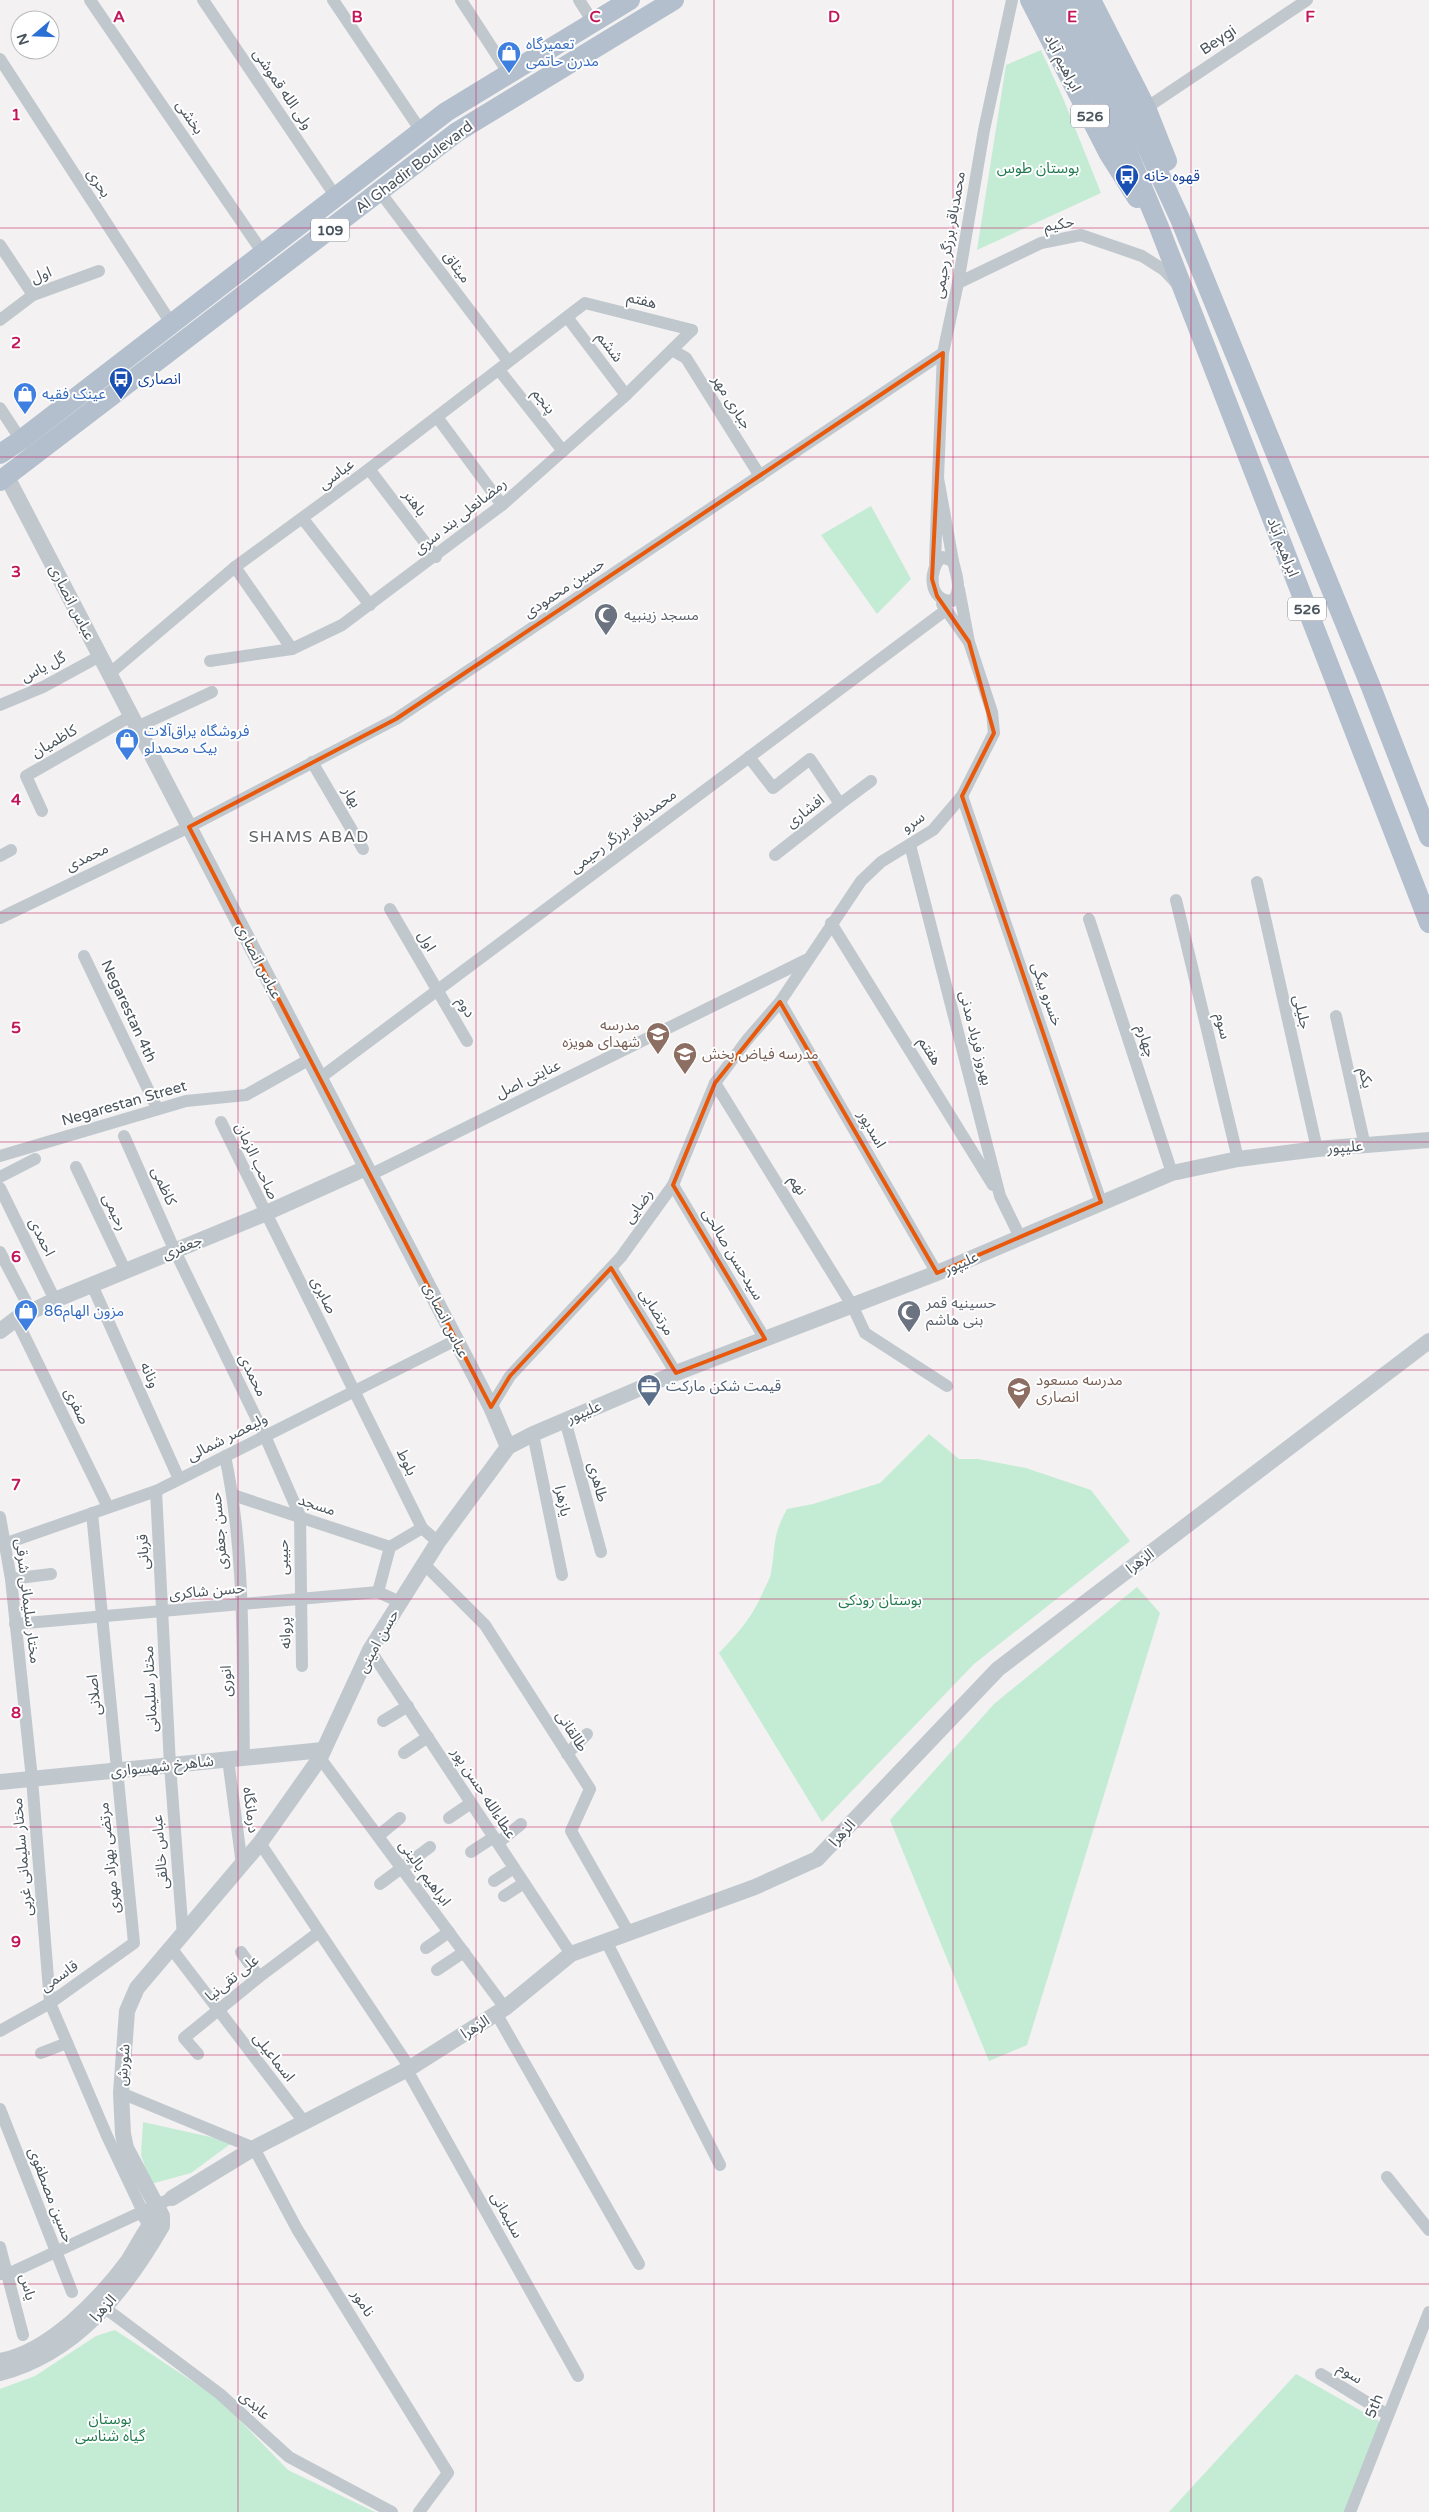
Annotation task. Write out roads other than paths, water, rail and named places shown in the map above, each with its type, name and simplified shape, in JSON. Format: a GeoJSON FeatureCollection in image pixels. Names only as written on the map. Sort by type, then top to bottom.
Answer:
{"type":"FeatureCollection","features":[{"type":"Feature","properties":{"kind":"main road","name":"Al Ghadir Boulevard"},"geometry":{"type":"LineString","coordinates":[[0,454],[21,440],[446,112],[630,0]]}},
{"type":"Feature","properties":{"kind":"main road","name":"Al Ghadir Boulevard"},"geometry":{"type":"LineString","coordinates":[[3,479],[457,132],[674,0]]}},
{"type":"Feature","properties":{"kind":"main road","name":"ابراهیم آباد"},"geometry":{"type":"LineString","coordinates":[[1030,0],[1109,154],[1159,227]]}},
{"type":"Feature","properties":{"kind":"main road","name":"ابراهیم آباد"},"geometry":{"type":"LineString","coordinates":[[1051,0],[1115,122],[1159,227],[1429,922]]}},
{"type":"Feature","properties":{"kind":"main road","name":"ابراهیم آباد"},"geometry":{"type":"LineString","coordinates":[[1072,0],[1128,108],[1180,219],[1371,687],[1429,837]]}},
{"type":"Feature","properties":{"kind":"main road","name":"ابراهیم آباد"},"geometry":{"type":"LineString","coordinates":[[1091,0],[1146,108],[1172,174],[1180,219]]}},
{"type":"Feature","properties":{"kind":"main road"},"geometry":{"type":"LineString","coordinates":[[1386,812],[1415,800]]}},
{"type":"Feature","properties":{"kind":"street","name":"بخشی"},"geometry":{"type":"LineString","coordinates":[[90,0],[263,253]]}},
{"type":"Feature","properties":{"kind":"street","name":"ولی الله قموشی"},"geometry":{"type":"LineString","coordinates":[[203,0],[336,197]]}},
{"type":"Feature","properties":{"kind":"street"},"geometry":{"type":"LineString","coordinates":[[333,0],[421,131]]}},
{"type":"Feature","properties":{"kind":"street"},"geometry":{"type":"LineString","coordinates":[[462,0],[509,74]]}},
{"type":"Feature","properties":{"kind":"street"},"geometry":{"type":"LineString","coordinates":[[579,0],[593,22]]}},
{"type":"Feature","properties":{"kind":"street","name":"محمدباقر برزگر رحیمی"},"geometry":{"type":"LineString","coordinates":[[937,596],[932,579],[935,564],[943,353],[958,283],[984,130],[1012,0]]}},
{"type":"Feature","properties":{"kind":"street","name":"Beygi"},"geometry":{"type":"LineString","coordinates":[[1146,108],[1307,0]]}},
{"type":"Feature","properties":{"kind":"street","name":"بحری"},"geometry":{"type":"LineString","coordinates":[[0,60],[171,323]]}},
{"type":"Feature","properties":{"kind":"street","name":"میثاق"},"geometry":{"type":"LineString","coordinates":[[380,192],[504,366]]}},
{"type":"Feature","properties":{"kind":"street","name":"حکیم"},"geometry":{"type":"LineString","coordinates":[[958,283],[1041,243],[1081,235],[1142,256],[1164,270],[1186,295]]}},
{"type":"Feature","properties":{"kind":"street"},"geometry":{"type":"LineString","coordinates":[[0,245],[33,296]]}},
{"type":"Feature","properties":{"kind":"street","name":"اول"},"geometry":{"type":"LineString","coordinates":[[0,320],[33,296],[99,271]]}},
{"type":"Feature","properties":{"kind":"street","name":"عباسی"},"geometry":{"type":"LineString","coordinates":[[109,674],[235,567],[303,519],[585,303]]}},
{"type":"Feature","properties":{"kind":"street","name":"هفتم"},"geometry":{"type":"LineString","coordinates":[[585,303],[692,330]]}},
{"type":"Feature","properties":{"kind":"street","name":"ششم"},"geometry":{"type":"LineString","coordinates":[[567,317],[626,395]]}},
{"type":"Feature","properties":{"kind":"street","name":"رمضانعلی بند سری"},"geometry":{"type":"LineString","coordinates":[[210,661],[292,649],[342,625],[436,557],[502,505],[626,395],[692,330]]}},
{"type":"Feature","properties":{"kind":"street","name":"جباری مهر"},"geometry":{"type":"LineString","coordinates":[[672,350],[686,358],[760,476]]}},
{"type":"Feature","properties":{"kind":"street","name":"حسین محمودی"},"geometry":{"type":"LineString","coordinates":[[189,827],[396,719],[943,353]]}},
{"type":"Feature","properties":{"kind":"street","name":"پنجم"},"geometry":{"type":"LineString","coordinates":[[504,366],[563,451]]}},
{"type":"Feature","properties":{"kind":"street"},"geometry":{"type":"LineString","coordinates":[[0,408],[21,440]]}},
{"type":"Feature","properties":{"kind":"street"},"geometry":{"type":"LineString","coordinates":[[437,417],[502,505]]}},
{"type":"Feature","properties":{"kind":"street","name":"باهنر"},"geometry":{"type":"LineString","coordinates":[[369,469],[436,557]]}},
{"type":"Feature","properties":{"kind":"street","name":"محمدباقر برزگر رحیمی"},"geometry":{"type":"LineString","coordinates":[[938,478],[969,642]]}},
{"type":"Feature","properties":{"kind":"street","name":"عباس انصاری"},"geometry":{"type":"LineString","coordinates":[[3,479],[134,721],[491,1407],[508,1446]]}},
{"type":"Feature","properties":{"kind":"street"},"geometry":{"type":"LineString","coordinates":[[303,519],[370,605]]}},
{"type":"Feature","properties":{"kind":"street"},"geometry":{"type":"LineString","coordinates":[[935,564],[942,557],[953,561]]}},
{"type":"Feature","properties":{"kind":"street"},"geometry":{"type":"LineString","coordinates":[[235,567],[292,649]]}},
{"type":"Feature","properties":{"kind":"street"},"geometry":{"type":"LineString","coordinates":[[937,596],[943,601],[952,601],[955,598],[958,586]]}},
{"type":"Feature","properties":{"kind":"street"},"geometry":{"type":"LineString","coordinates":[[937,596],[969,642]]}},
{"type":"Feature","properties":{"kind":"street","name":"محمدباقر برزگر رحیمی"},"geometry":{"type":"LineString","coordinates":[[320,1078],[946,610]]}},
{"type":"Feature","properties":{"kind":"street","name":"سرو"},"geometry":{"type":"LineString","coordinates":[[780,1002],[868,871],[933,830],[962,796],[994,733],[992,712],[969,642]]}},
{"type":"Feature","properties":{"kind":"street","name":"گل یاس"},"geometry":{"type":"LineString","coordinates":[[0,706],[43,688],[100,656]]}},
{"type":"Feature","properties":{"kind":"street"},"geometry":{"type":"LineString","coordinates":[[134,721],[212,692]]}},
{"type":"Feature","properties":{"kind":"street","name":"کاظمیان"},"geometry":{"type":"LineString","coordinates":[[42,810],[26,776],[134,721]]}},
{"type":"Feature","properties":{"kind":"street","name":"افشاری"},"geometry":{"type":"LineString","coordinates":[[749,757],[773,788],[810,760],[840,804],[775,855]]}},
{"type":"Feature","properties":{"kind":"street","name":"بهار"},"geometry":{"type":"LineString","coordinates":[[312,762],[363,849]]}},
{"type":"Feature","properties":{"kind":"street"},"geometry":{"type":"LineString","coordinates":[[840,804],[870,781]]}},
{"type":"Feature","properties":{"kind":"street","name":"خسرو بیگی"},"geometry":{"type":"LineString","coordinates":[[962,796],[1101,1202]]}},
{"type":"Feature","properties":{"kind":"street","name":"محمدی"},"geometry":{"type":"LineString","coordinates":[[0,918],[189,827]]}},
{"type":"Feature","properties":{"kind":"street","name":"بهروز فریاد مدنی"},"geometry":{"type":"LineString","coordinates":[[910,845],[1000,1196],[1020,1237]]}},
{"type":"Feature","properties":{"kind":"street","name":"جلیلی"},"geometry":{"type":"LineString","coordinates":[[1257,882],[1317,1150]]}},
{"type":"Feature","properties":{"kind":"street","name":"سوم"},"geometry":{"type":"LineString","coordinates":[[1176,900],[1238,1159]]}},
{"type":"Feature","properties":{"kind":"street","name":"اول"},"geometry":{"type":"LineString","coordinates":[[390,909],[436,990]]}},
{"type":"Feature","properties":{"kind":"street","name":"چهارم"},"geometry":{"type":"LineString","coordinates":[[1089,919],[1172,1173]]}},
{"type":"Feature","properties":{"kind":"street","name":"هفتم"},"geometry":{"type":"LineString","coordinates":[[832,923],[1000,1196]]}},
{"type":"Feature","properties":{"kind":"street","name":"Negarestan 4th"},"geometry":{"type":"LineString","coordinates":[[84,956],[157,1108]]}},
{"type":"Feature","properties":{"kind":"street","name":"عنایتی اصل"},"geometry":{"type":"LineString","coordinates":[[368,1171],[808,959]]}},
{"type":"Feature","properties":{"kind":"street","name":"دوم"},"geometry":{"type":"LineString","coordinates":[[436,990],[467,1041]]}},
{"type":"Feature","properties":{"kind":"street","name":"رضایی"},"geometry":{"type":"LineString","coordinates":[[491,1407],[510,1376],[611,1268],[673,1185],[716,1083],[747,1040],[780,1002]]}},
{"type":"Feature","properties":{"kind":"street","name":"اسدپور"},"geometry":{"type":"LineString","coordinates":[[780,1002],[937,1273]]}},
{"type":"Feature","properties":{"kind":"street","name":"یکم"},"geometry":{"type":"LineString","coordinates":[[1336,1016],[1364,1146]]}},
{"type":"Feature","properties":{"kind":"street","name":"Negarestan Street"},"geometry":{"type":"LineString","coordinates":[[0,1156],[186,1100],[246,1095],[310,1059]]}},
{"type":"Feature","properties":{"kind":"street","name":"نهم"},"geometry":{"type":"LineString","coordinates":[[716,1083],[852,1305],[865,1333],[947,1386]]}},
{"type":"Feature","properties":{"kind":"street","name":"صاحب الزمان"},"geometry":{"type":"LineString","coordinates":[[221,1122],[264,1214]]}},
{"type":"Feature","properties":{"kind":"street","name":"کاظمی"},"geometry":{"type":"LineString","coordinates":[[124,1136],[174,1250]]}},
{"type":"Feature","properties":{"kind":"street","name":"علیپور"},"geometry":{"type":"LineString","coordinates":[[508,1446],[676,1373],[937,1273],[1172,1173],[1238,1159],[1429,1140]]}},
{"type":"Feature","properties":{"kind":"street"},"geometry":{"type":"LineString","coordinates":[[0,1177],[35,1159]]}},
{"type":"Feature","properties":{"kind":"street","name":"رحیمی"},"geometry":{"type":"LineString","coordinates":[[76,1167],[124,1270]]}},
{"type":"Feature","properties":{"kind":"street","name":"جعفری"},"geometry":{"type":"LineString","coordinates":[[0,1331],[16,1319],[124,1270],[368,1171]]}},
{"type":"Feature","properties":{"kind":"street","name":"سیدحسن صالحی"},"geometry":{"type":"LineString","coordinates":[[673,1185],[765,1339]]}},
{"type":"Feature","properties":{"kind":"street","name":"احمدی"},"geometry":{"type":"LineString","coordinates":[[0,1188],[55,1300]]}},
{"type":"Feature","properties":{"kind":"street","name":"صابری"},"geometry":{"type":"LineString","coordinates":[[264,1214],[355,1391]]}},
{"type":"Feature","properties":{"kind":"street","name":"محمدی"},"geometry":{"type":"LineString","coordinates":[[174,1250],[265,1436],[300,1516]]}},
{"type":"Feature","properties":{"kind":"street"},"geometry":{"type":"LineString","coordinates":[[0,1252],[31,1312]]}},
{"type":"Feature","properties":{"kind":"street","name":"مرتضایی"},"geometry":{"type":"LineString","coordinates":[[611,1268],[676,1373]]}},
{"type":"Feature","properties":{"kind":"street","name":"ونانه"},"geometry":{"type":"LineString","coordinates":[[92,1285],[179,1479]]}},
{"type":"Feature","properties":{"kind":"street","name":"صفری"},"geometry":{"type":"LineString","coordinates":[[16,1319],[108,1507]]}},
{"type":"Feature","properties":{"kind":"street","name":"ولیعصر شمالی"},"geometry":{"type":"LineString","coordinates":[[4,1544],[156,1490],[456,1340]]}},
{"type":"Feature","properties":{"kind":"street","name":"الزهرا"},"geometry":{"type":"LineString","coordinates":[[172,2198],[254,2148],[409,2069],[500,2011],[571,1954],[754,1887],[817,1859],[998,1669],[1429,1341]]}},
{"type":"Feature","properties":{"kind":"street","name":"بلوط"},"geometry":{"type":"LineString","coordinates":[[355,1391],[422,1528],[438,1542]]}},
{"type":"Feature","properties":{"kind":"street","name":"طاهری"},"geometry":{"type":"LineString","coordinates":[[565,1420],[601,1552]]}},
{"type":"Feature","properties":{"kind":"street","name":"یازهرا"},"geometry":{"type":"LineString","coordinates":[[533,1434],[562,1575]]}},
{"type":"Feature","properties":{"kind":"street","name":"حسن امینی"},"geometry":{"type":"LineString","coordinates":[[183,1936],[260,1843],[322,1754],[370,1650],[438,1542],[508,1446]]}},
{"type":"Feature","properties":{"kind":"street","name":"حسن جعفری"},"geometry":{"type":"LineString","coordinates":[[225,1456],[233,1495],[241,1604]]}},
{"type":"Feature","properties":{"kind":"street","name":"قربانی"},"geometry":{"type":"LineString","coordinates":[[156,1490],[162,1611]]}},
{"type":"Feature","properties":{"kind":"street","name":"مسجد"},"geometry":{"type":"LineString","coordinates":[[233,1495],[390,1547]]}},
{"type":"Feature","properties":{"kind":"street"},"geometry":{"type":"LineString","coordinates":[[92,1513],[102,1616]]}},
{"type":"Feature","properties":{"kind":"street","name":"حبیبی"},"geometry":{"type":"LineString","coordinates":[[300,1516],[300,1599]]}},
{"type":"Feature","properties":{"kind":"street","name":"مختار سلیمانی شرقی"},"geometry":{"type":"LineString","coordinates":[[0,1517],[16,1624],[32,1779]]}},
{"type":"Feature","properties":{"kind":"street"},"geometry":{"type":"LineString","coordinates":[[378,1592],[390,1547],[422,1528]]}},
{"type":"Feature","properties":{"kind":"street","name":"طالقانی"},"geometry":{"type":"LineString","coordinates":[[424,1564],[485,1625],[590,1790],[570,1831],[629,1933]]}},
{"type":"Feature","properties":{"kind":"street"},"geometry":{"type":"LineString","coordinates":[[10,1579],[51,1574]]}},
{"type":"Feature","properties":{"kind":"street","name":"حسن شاکری"},"geometry":{"type":"LineString","coordinates":[[16,1624],[378,1592],[400,1602]]}},
{"type":"Feature","properties":{"kind":"street","name":"پروانه"},"geometry":{"type":"LineString","coordinates":[[300,1599],[302,1666]]}},
{"type":"Feature","properties":{"kind":"street","name":"انوری"},"geometry":{"type":"LineString","coordinates":[[236,1759],[241,1604]]}},
{"type":"Feature","properties":{"kind":"street","name":"مختار سلیمانی"},"geometry":{"type":"LineString","coordinates":[[162,1611],[170,1765]]}},
{"type":"Feature","properties":{"kind":"street","name":"اصلانی"},"geometry":{"type":"LineString","coordinates":[[102,1616],[117,1770]]}},
{"type":"Feature","properties":{"kind":"street","name":"عطاءالله حسن پور"},"geometry":{"type":"LineString","coordinates":[[370,1650],[571,1954]]}},
{"type":"Feature","properties":{"kind":"street"},"geometry":{"type":"LineString","coordinates":[[383,1721],[408,1706]]}},
{"type":"Feature","properties":{"kind":"street"},"geometry":{"type":"LineString","coordinates":[[567,1754],[587,1734]]}},
{"type":"Feature","properties":{"kind":"street"},"geometry":{"type":"LineString","coordinates":[[404,1753],[428,1737]]}},
{"type":"Feature","properties":{"kind":"street","name":"شاهرخ شهسواری"},"geometry":{"type":"LineString","coordinates":[[0,1782],[236,1759],[322,1754]]}},
{"type":"Feature","properties":{"kind":"street","name":"ابراهیم بالینی"},"geometry":{"type":"LineString","coordinates":[[322,1754],[378,1836],[464,1952],[500,2011],[639,2264]]}},
{"type":"Feature","properties":{"kind":"street","name":"درمانگاه"},"geometry":{"type":"LineString","coordinates":[[236,1759],[242,1865]]}},
{"type":"Feature","properties":{"kind":"street","name":"عباس خالقی"},"geometry":{"type":"LineString","coordinates":[[170,1765],[183,1936]]}},
{"type":"Feature","properties":{"kind":"street","name":"مرتضی بهزاد مهری"},"geometry":{"type":"LineString","coordinates":[[117,1770],[134,1943]]}},
{"type":"Feature","properties":{"kind":"street","name":"مختار سلیمانی غربی"},"geometry":{"type":"LineString","coordinates":[[32,1779],[50,2003],[67,2043],[150,2209]]}},
{"type":"Feature","properties":{"kind":"street"},"geometry":{"type":"LineString","coordinates":[[449,1818],[472,1803]]}},
{"type":"Feature","properties":{"kind":"street"},"geometry":{"type":"LineString","coordinates":[[378,1836],[400,1818]]}},
{"type":"Feature","properties":{"kind":"street"},"geometry":{"type":"LineString","coordinates":[[471,1852],[496,1840],[521,1824]]}},
{"type":"Feature","properties":{"kind":"street"},"geometry":{"type":"LineString","coordinates":[[260,1843],[409,2069]]}},
{"type":"Feature","properties":{"kind":"street"},"geometry":{"type":"LineString","coordinates":[[380,1884],[430,1847]]}},
{"type":"Feature","properties":{"kind":"street"},"geometry":{"type":"LineString","coordinates":[[494,1881],[514,1868]]}},
{"type":"Feature","properties":{"kind":"street"},"geometry":{"type":"LineString","coordinates":[[504,1896],[524,1884]]}},
{"type":"Feature","properties":{"kind":"street","name":"علی تقی‌نیا"},"geometry":{"type":"LineString","coordinates":[[198,2054],[184,2038],[259,1976],[319,1932]]}},
{"type":"Feature","properties":{"kind":"street"},"geometry":{"type":"LineString","coordinates":[[426,1948],[449,1932]]}},
{"type":"Feature","properties":{"kind":"street","name":"شورش"},"geometry":{"type":"LineString","coordinates":[[150,2209],[126,2148],[123,2134],[121,2093],[126,2011],[137,1988],[183,1936]]}},
{"type":"Feature","properties":{"kind":"street"},"geometry":{"type":"LineString","coordinates":[[606,1941],[720,2165]]}},
{"type":"Feature","properties":{"kind":"street","name":"قاسمی"},"geometry":{"type":"LineString","coordinates":[[0,2031],[50,2003],[134,1943]]}},
{"type":"Feature","properties":{"kind":"street"},"geometry":{"type":"LineString","coordinates":[[171,1948],[218,2010]]}},
{"type":"Feature","properties":{"kind":"street"},"geometry":{"type":"LineString","coordinates":[[241,1952],[259,1976]]}},
{"type":"Feature","properties":{"kind":"street"},"geometry":{"type":"LineString","coordinates":[[437,1970],[464,1952]]}},
{"type":"Feature","properties":{"kind":"street","name":"اسماعیلی"},"geometry":{"type":"LineString","coordinates":[[218,2010],[305,2123]]}},
{"type":"Feature","properties":{"kind":"street"},"geometry":{"type":"LineString","coordinates":[[41,2053],[67,2043]]}},
{"type":"Feature","properties":{"kind":"street","name":"سلیمانی"},"geometry":{"type":"LineString","coordinates":[[409,2069],[578,2376]]}},
{"type":"Feature","properties":{"kind":"street"},"geometry":{"type":"LineString","coordinates":[[121,2093],[254,2148]]}},
{"type":"Feature","properties":{"kind":"street","name":"حسین مصطفوی"},"geometry":{"type":"LineString","coordinates":[[0,2109],[72,2292]]}},
{"type":"Feature","properties":{"kind":"street","name":"نامور"},"geometry":{"type":"LineString","coordinates":[[254,2148],[297,2228],[448,2472],[419,2512]]}},
{"type":"Feature","properties":{"kind":"street"},"geometry":{"type":"LineString","coordinates":[[1387,2177],[1429,2230]]}},
{"type":"Feature","properties":{"kind":"street"},"geometry":{"type":"LineString","coordinates":[[4,2274],[56,2253],[172,2198]]}},
{"type":"Feature","properties":{"kind":"street","name":"الزهرا"},"geometry":{"type":"LineString","coordinates":[[0,2361],[26,2353],[42,2344],[88,2305],[128,2260],[148,2228],[150,2209],[162,2216],[162,2226],[126,2283],[105,2308],[68,2341],[48,2354],[20,2368],[0,2373]]}},
{"type":"Feature","properties":{"kind":"street","name":"یاس"},"geometry":{"type":"LineString","coordinates":[[0,2247],[4,2274],[23,2335]]}},
{"type":"Feature","properties":{"kind":"street","name":"عابدی"},"geometry":{"type":"LineString","coordinates":[[105,2308],[220,2394],[289,2457],[392,2512]]}},
{"type":"Feature","properties":{"kind":"street","name":"5th"},"geometry":{"type":"LineString","coordinates":[[1350,2512],[1429,2312]]}},
{"type":"Feature","properties":{"kind":"street","name":"سوم"},"geometry":{"type":"LineString","coordinates":[[1321,2374],[1388,2416]]}},
{"type":"Feature","properties":{"kind":"place","name":"تعمیرگاه مدرن حاتمی"},"geometry":{"type":"Point","coordinates":[509,74]}},
{"type":"Feature","properties":{"kind":"place","name":"قهوه خانه"},"geometry":{"type":"Point","coordinates":[1127,197]}},
{"type":"Feature","properties":{"kind":"place","name":"انصاری"},"geometry":{"type":"Point","coordinates":[121,400]}},
{"type":"Feature","properties":{"kind":"place","name":"عینک فقیه"},"geometry":{"type":"Point","coordinates":[25,415]}},
{"type":"Feature","properties":{"kind":"place","name":"مسجد زینبیه"},"geometry":{"type":"Point","coordinates":[606,636]}},
{"type":"Feature","properties":{"kind":"place","name":"فروشگاه یراق‌آلات بیک محمدلو"},"geometry":{"type":"Point","coordinates":[127,761]}},
{"type":"Feature","properties":{"kind":"place","name":"مدرسه شهدای هویزه"},"geometry":{"type":"Point","coordinates":[658,1055]}},
{"type":"Feature","properties":{"kind":"place","name":"مدرسه فیاض بخش"},"geometry":{"type":"Point","coordinates":[685,1075]}},
{"type":"Feature","properties":{"kind":"place","name":"مزون الهام86"},"geometry":{"type":"Point","coordinates":[26,1332]}},
{"type":"Feature","properties":{"kind":"place","name":"حسینیه قمر بنی هاشم"},"geometry":{"type":"Point","coordinates":[909,1333]}},
{"type":"Feature","properties":{"kind":"place","name":"قیمت شکن مارکت"},"geometry":{"type":"Point","coordinates":[649,1407]}},
{"type":"Feature","properties":{"kind":"place","name":"مدرسه مسعود انصاری"},"geometry":{"type":"Point","coordinates":[1019,1410]}},
{"type":"Feature","properties":{"kind":"district","name":"SHAMS ABAD"},"geometry":{"type":"Point","coordinates":[309,836]}},
{"type":"Feature","properties":{"kind":"park label","name":"بوستان طوس"},"geometry":{"type":"Point","coordinates":[1038,168]}},
{"type":"Feature","properties":{"kind":"park label","name":"بوستان رودکی"},"geometry":{"type":"Point","coordinates":[880,1600]}},
{"type":"Feature","properties":{"kind":"park label","name":"بوستان گیاه شناسی"},"geometry":{"type":"Point","coordinates":[110,2428]}}]}
